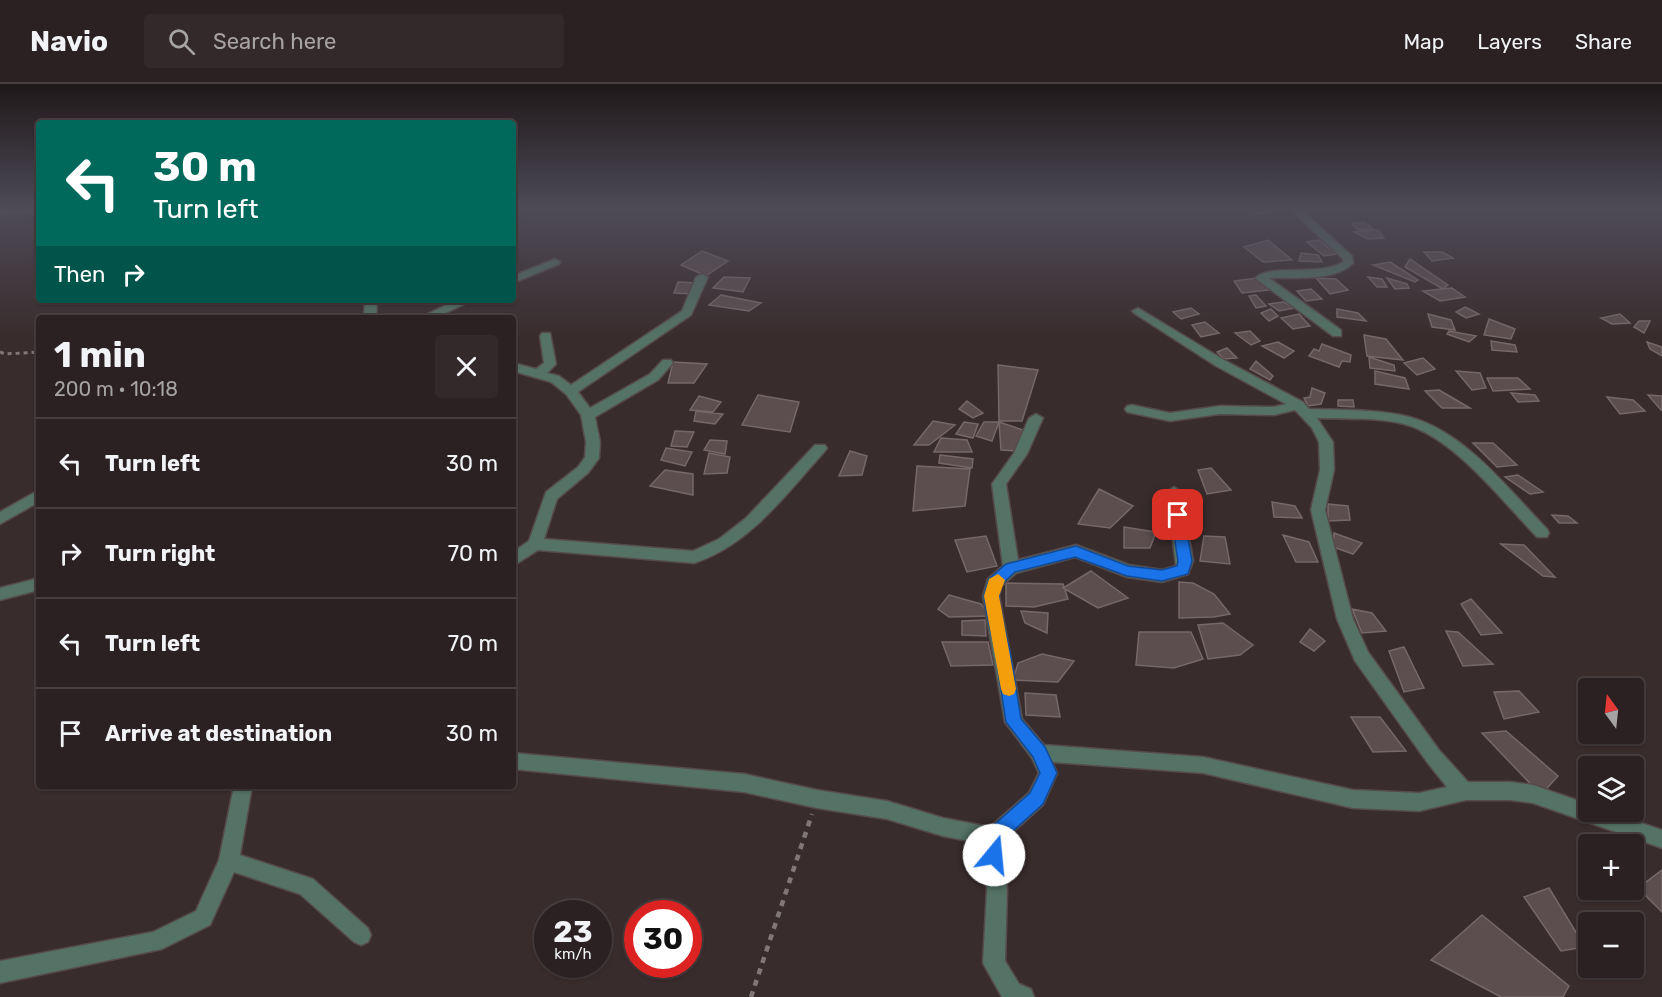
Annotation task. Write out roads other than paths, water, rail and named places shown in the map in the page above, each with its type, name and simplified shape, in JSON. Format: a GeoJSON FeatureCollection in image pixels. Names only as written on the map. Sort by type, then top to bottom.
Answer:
{"type":"FeatureCollection","features":[{"type":"Feature","properties":{"kind":"street"},"geometry":{"type":"LineString","coordinates":[[1337,333],[1262,278],[1267,275],[1326,271],[1344,267],[1348,263],[1348,258],[1341,252]]}},
{"type":"Feature","properties":{"kind":"street"},"geometry":{"type":"LineString","coordinates":[[516,279],[555,262]]}},
{"type":"Feature","properties":{"kind":"street"},"geometry":{"type":"LineString","coordinates":[[571,391],[687,313],[702,277]]}},
{"type":"Feature","properties":{"kind":"street"},"geometry":{"type":"LineString","coordinates":[[432,315],[460,303]]}},
{"type":"Feature","properties":{"kind":"street"},"geometry":{"type":"LineString","coordinates":[[1138,311],[1220,363],[1303,409],[1326,442],[1327,470],[1318,510],[1345,619],[1361,656],[1433,756],[1466,792]]}},
{"type":"Feature","properties":{"kind":"street"},"geometry":{"type":"LineString","coordinates":[[539,373],[550,364],[546,336]]}},
{"type":"Feature","properties":{"kind":"street"},"geometry":{"type":"LineString","coordinates":[[588,416],[654,377],[667,363]]}},
{"type":"Feature","properties":{"kind":"street"},"geometry":{"type":"LineString","coordinates":[[516,367],[555,379],[571,391],[588,416],[593,442],[592,458],[583,470],[551,496],[535,544],[516,558]]}},
{"type":"Feature","properties":{"kind":"street"},"geometry":{"type":"LineString","coordinates":[[1132,409],[1162,417],[1220,410],[1303,409],[1398,419],[1427,427],[1452,442],[1542,532]]}},
{"type":"Feature","properties":{"kind":"street"},"geometry":{"type":"LineString","coordinates":[[1011,568],[999,484],[1020,454],[1036,418]]}},
{"type":"Feature","properties":{"kind":"street"},"geometry":{"type":"LineString","coordinates":[[535,544],[694,557],[724,543],[751,522],[820,448]]}},
{"type":"Feature","properties":{"kind":"street"},"geometry":{"type":"LineString","coordinates":[[993,837],[1036,799],[1048,773],[1040,753],[1014,722],[1003,651],[993,610],[991,596],[994,583],[1011,568],[1076,551],[1127,571],[1162,576],[1183,570],[1185,561],[1174,492]]}},
{"type":"Feature","properties":{"kind":"street"},"geometry":{"type":"LineString","coordinates":[[0,519],[36,497]]}},
{"type":"Feature","properties":{"kind":"street"},"geometry":{"type":"LineString","coordinates":[[0,594],[36,585]]}},
{"type":"Feature","properties":{"kind":"street"},"geometry":{"type":"LineString","coordinates":[[1040,753],[1203,765],[1353,799],[1419,802],[1466,792],[1510,791],[1533,794],[1662,839]]}},
{"type":"Feature","properties":{"kind":"street"},"geometry":{"type":"LineString","coordinates":[[516,761],[744,783],[817,799],[887,810],[943,827],[993,837]]}},
{"type":"Feature","properties":{"kind":"street"},"geometry":{"type":"LineString","coordinates":[[0,972],[155,942],[203,918],[229,861],[242,789]]}},
{"type":"Feature","properties":{"kind":"street"},"geometry":{"type":"LineString","coordinates":[[993,837],[997,890],[994,963],[1011,992],[1023,997]]}},
{"type":"Feature","properties":{"kind":"street"},"geometry":{"type":"LineString","coordinates":[[229,861],[306,886],[361,935]]}}]}
